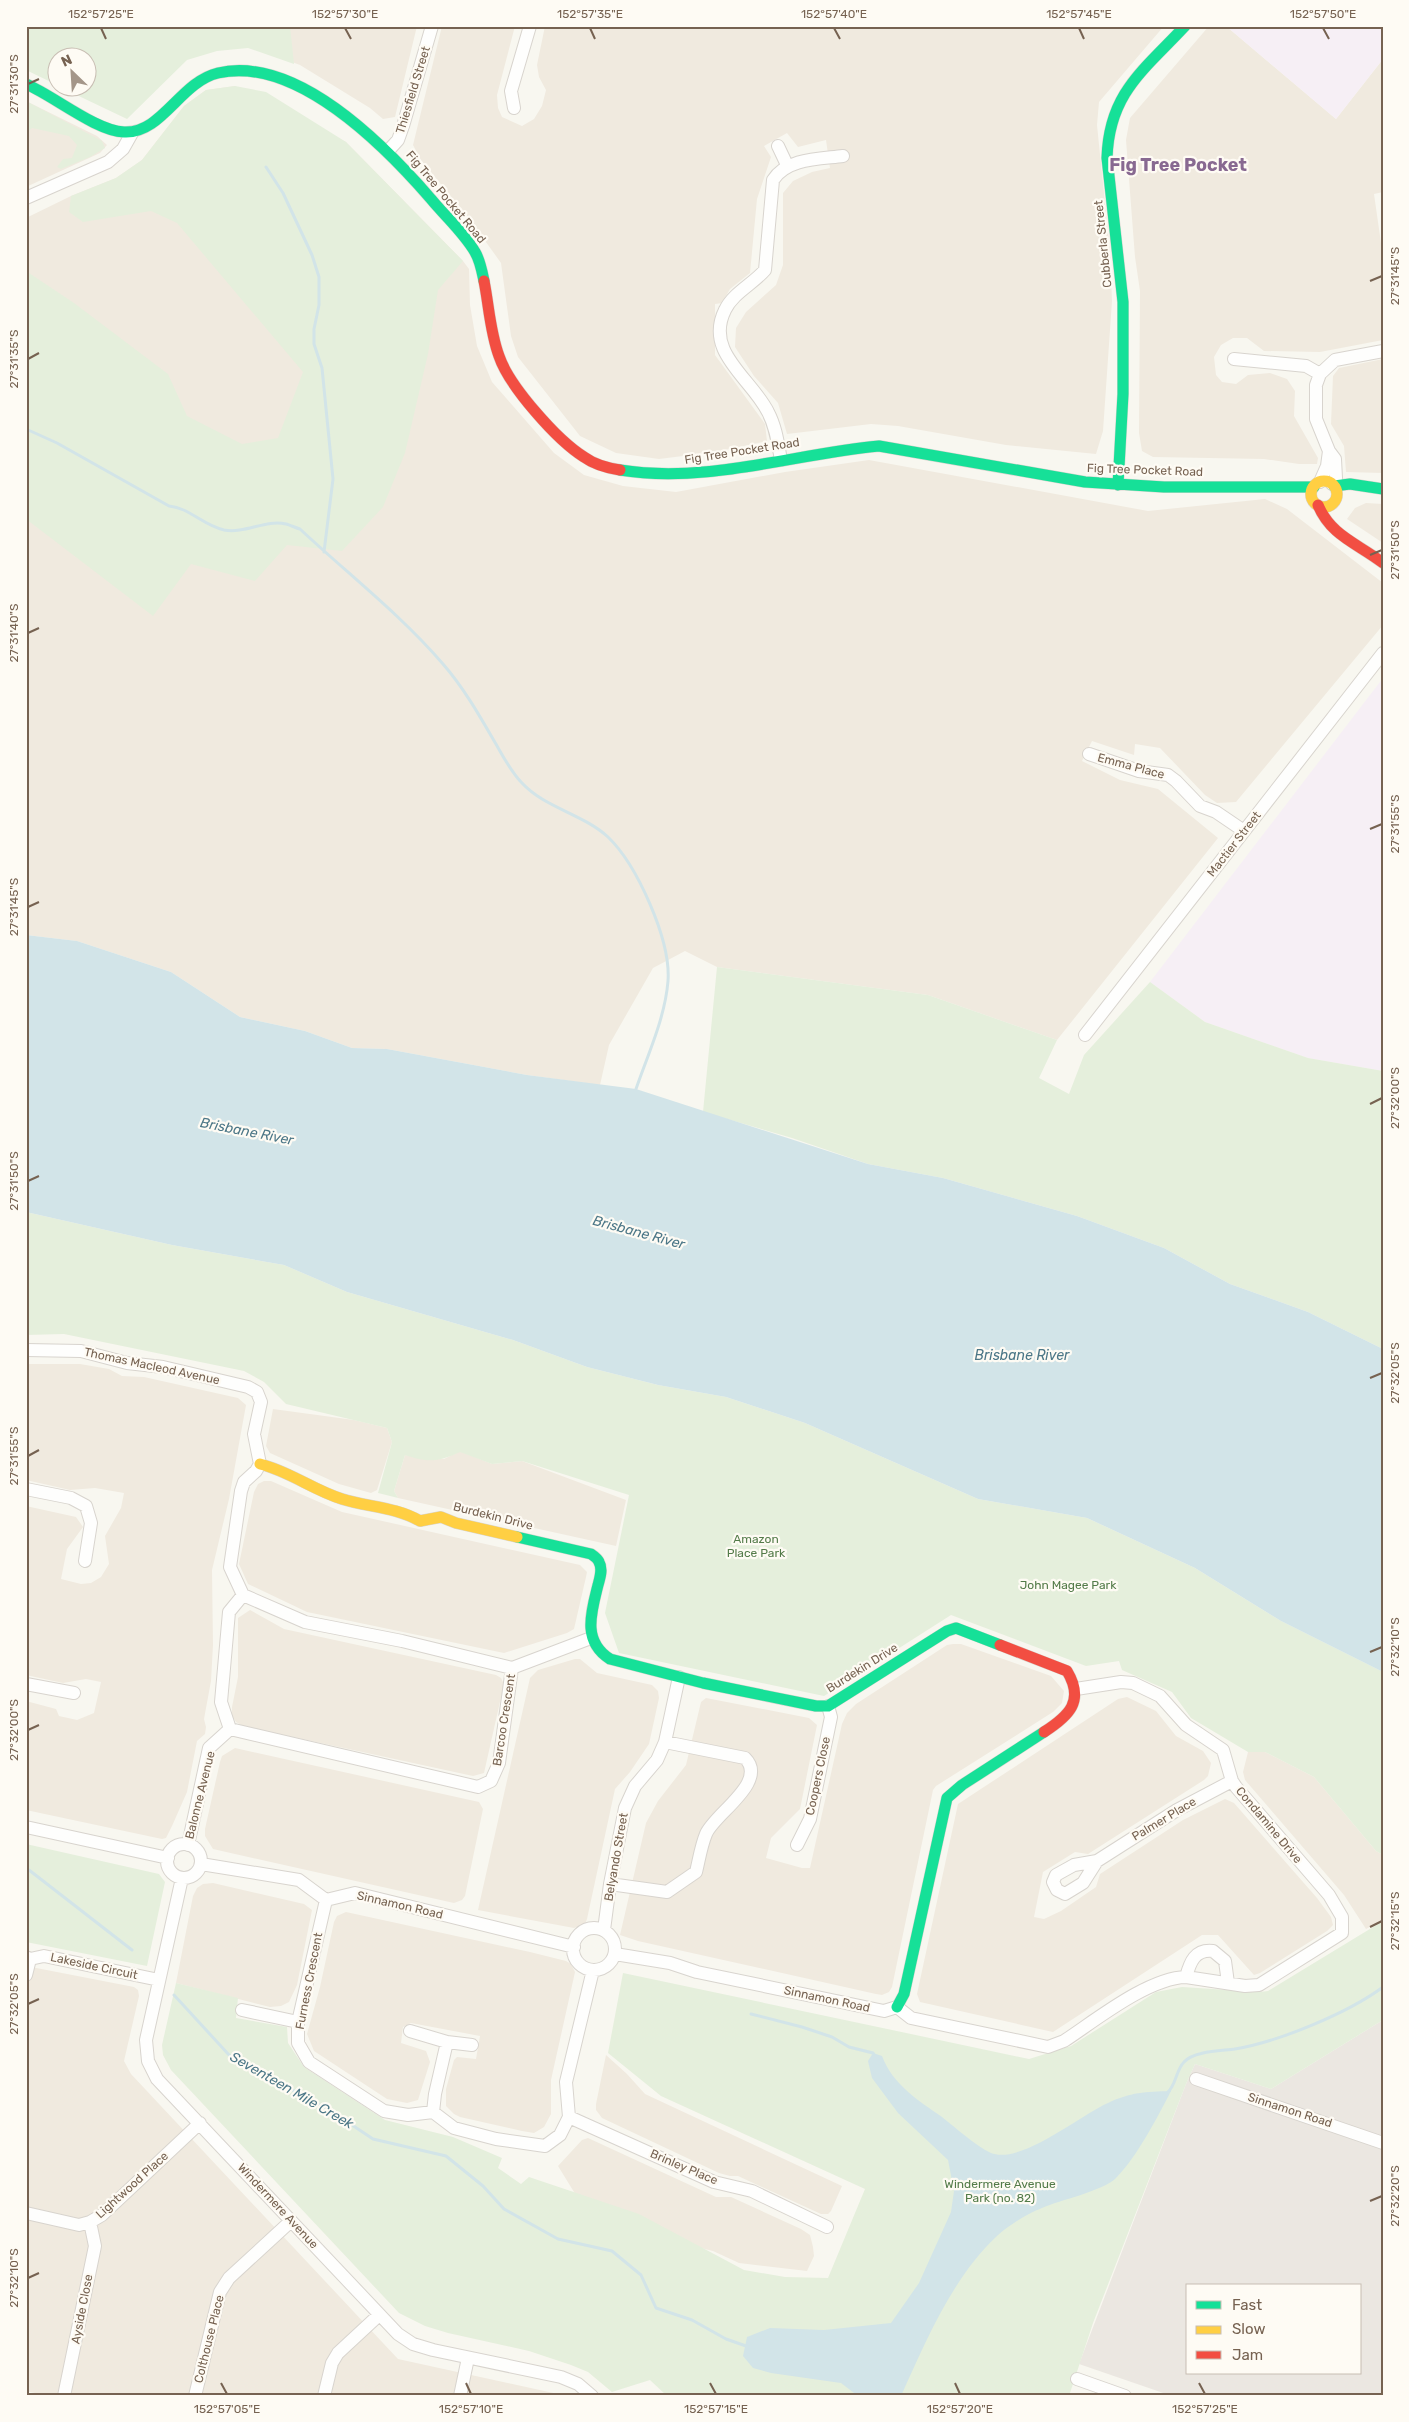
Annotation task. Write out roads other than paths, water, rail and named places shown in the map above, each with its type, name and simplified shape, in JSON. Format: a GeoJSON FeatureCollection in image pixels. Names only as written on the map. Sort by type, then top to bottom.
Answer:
{"type":"FeatureCollection","features":[{"type":"Feature","properties":{"kind":"street","name":"Thiesfield Street"},"geometry":{"type":"LineString","coordinates":[[388,151],[398,140],[403,126],[432,26]]}},
{"type":"Feature","properties":{"kind":"street"},"geometry":{"type":"LineString","coordinates":[[514,108],[512,91],[530,26]]}},
{"type":"Feature","properties":{"kind":"street","name":"Cubberla Street"},"geometry":{"type":"LineString","coordinates":[[1118,485],[1123,394],[1123,302],[1107,158],[1107,142],[1118,103],[1125,91],[1185,26]]}},
{"type":"Feature","properties":{"kind":"street","name":"Fig Tree Pocket Road"},"geometry":{"type":"LineString","coordinates":[[132,133],[150,126],[181,94],[201,79],[218,73],[240,71],[264,75],[306,91],[350,116],[388,151],[475,252],[483,269],[494,340],[506,372],[526,398],[573,450],[604,467],[666,475],[706,473],[849,447],[879,446],[1085,482],[1118,485],[1275,487],[1350,484],[1383,489]]}},
{"type":"Feature","properties":{"kind":"street"},"geometry":{"type":"LineString","coordinates":[[26,84],[40,90],[109,130],[132,133],[123,149],[108,162],[26,198]]}},
{"type":"Feature","properties":{"kind":"street"},"geometry":{"type":"LineString","coordinates":[[778,146],[787,165]]}},
{"type":"Feature","properties":{"kind":"street"},"geometry":{"type":"LineString","coordinates":[[781,460],[774,424],[768,410],[721,347],[718,329],[725,309],[735,296],[765,270],[773,180],[787,165],[843,156]]}},
{"type":"Feature","properties":{"kind":"street"},"geometry":{"type":"LineString","coordinates":[[1383,352],[1335,360],[1320,374],[1316,385],[1316,419],[1329,451],[1325,485],[1312,495],[1327,523],[1338,535],[1360,546],[1383,563]]}},
{"type":"Feature","properties":{"kind":"street"},"geometry":{"type":"LineString","coordinates":[[1234,360],[1306,366],[1320,374]]}},
{"type":"Feature","properties":{"kind":"street"},"geometry":{"type":"LineString","coordinates":[[1325,485],[1336,491],[1335,501],[1340,522],[1360,546]]}},
{"type":"Feature","properties":{"kind":"street","name":"Fig Tree Pocket Road"},"geometry":{"type":"LineString","coordinates":[[1275,487],[1285,494],[1305,502],[1326,506],[1369,488]]}},
{"type":"Feature","properties":{"kind":"street","name":"Mactier Street"},"geometry":{"type":"LineString","coordinates":[[1085,1035],[1383,654]]}},
{"type":"Feature","properties":{"kind":"street","name":"Emma Place"},"geometry":{"type":"LineString","coordinates":[[1089,754],[1139,771],[1168,775],[1176,780],[1200,806],[1216,812],[1244,831]]}},
{"type":"Feature","properties":{"kind":"street","name":"Thomas Macleod Avenue"},"geometry":{"type":"LineString","coordinates":[[26,1350],[80,1351],[127,1363],[163,1367],[248,1387],[257,1392],[261,1402],[254,1434],[260,1464]]}},
{"type":"Feature","properties":{"kind":"street"},"geometry":{"type":"LineString","coordinates":[[230,1729],[221,1702],[229,1612],[243,1595],[230,1567],[241,1491],[244,1482],[256,1471],[260,1464]]}},
{"type":"Feature","properties":{"kind":"street","name":"Burdekin Drive"},"geometry":{"type":"LineString","coordinates":[[260,1464],[276,1468],[341,1498],[406,1513],[420,1520],[441,1517],[456,1523],[591,1554],[599,1561],[601,1571],[590,1630],[591,1638],[601,1656],[679,1677],[816,1706],[828,1706],[947,1631],[956,1628],[1060,1667],[1067,1671],[1076,1689]]}},
{"type":"Feature","properties":{"kind":"street"},"geometry":{"type":"LineString","coordinates":[[26,1488],[71,1498],[86,1506],[91,1523],[85,1561]]}},
{"type":"Feature","properties":{"kind":"street","name":"Barcoo Crescent"},"geometry":{"type":"LineString","coordinates":[[230,1729],[478,1787],[491,1781],[499,1763],[512,1668],[402,1641],[305,1622],[243,1595]]}},
{"type":"Feature","properties":{"kind":"street"},"geometry":{"type":"LineString","coordinates":[[512,1668],[591,1638]]}},
{"type":"Feature","properties":{"kind":"street","name":"Belyando Street"},"geometry":{"type":"LineString","coordinates":[[604,1930],[610,1884],[628,1799],[635,1786],[657,1760],[665,1742],[679,1677]]}},
{"type":"Feature","properties":{"kind":"street","name":"Condamine Drive"},"geometry":{"type":"LineString","coordinates":[[897,2007],[911,2018],[1035,2044],[1053,2046],[1150,1985],[1178,1977],[1245,1986],[1265,1983],[1342,1933],[1342,1917],[1329,1895],[1232,1781],[1223,1750],[1186,1725],[1160,1696],[1133,1683],[1120,1682],[1076,1689]]}},
{"type":"Feature","properties":{"kind":"street"},"geometry":{"type":"LineString","coordinates":[[26,1684],[74,1693]]}},
{"type":"Feature","properties":{"kind":"street"},"geometry":{"type":"LineString","coordinates":[[897,2007],[901,2003],[904,1994],[947,1798],[962,1784],[1064,1719],[1072,1707],[1076,1689]]}},
{"type":"Feature","properties":{"kind":"street","name":"Coopers Close"},"geometry":{"type":"LineString","coordinates":[[797,1845],[810,1819],[831,1717],[828,1706]]}},
{"type":"Feature","properties":{"kind":"street","name":"Balonne Avenue"},"geometry":{"type":"LineString","coordinates":[[188,1844],[210,1748],[230,1729]]}},
{"type":"Feature","properties":{"kind":"street"},"geometry":{"type":"LineString","coordinates":[[610,1884],[667,1892],[696,1872],[706,1833],[748,1785],[751,1769],[745,1758],[665,1742]]}},
{"type":"Feature","properties":{"kind":"street","name":"Palmer Place"},"geometry":{"type":"LineString","coordinates":[[1098,1861],[1177,1810],[1232,1781]]}},
{"type":"Feature","properties":{"kind":"street"},"geometry":{"type":"LineString","coordinates":[[26,1827],[168,1858]]}},
{"type":"Feature","properties":{"kind":"street"},"geometry":{"type":"LineString","coordinates":[[188,1844],[200,1854],[201,1864],[196,1873],[187,1878],[182,1878],[171,1871],[168,1858],[175,1847],[188,1844]]}},
{"type":"Feature","properties":{"kind":"street"},"geometry":{"type":"LineString","coordinates":[[201,1864],[299,1880],[326,1900]]}},
{"type":"Feature","properties":{"kind":"street","name":"Windermere Avenue"},"geometry":{"type":"LineString","coordinates":[[182,1878],[146,2040],[148,2060],[158,2079],[398,2334],[413,2344],[468,2358],[561,2377],[578,2384],[592,2396]]}},
{"type":"Feature","properties":{"kind":"street","name":"Sinnamon Road"},"geometry":{"type":"LineString","coordinates":[[326,1900],[355,1893],[574,1948]]}},
{"type":"Feature","properties":{"kind":"street","name":"Furness Crescent"},"geometry":{"type":"LineString","coordinates":[[326,1900],[298,2022],[298,2043],[309,2062],[384,2111],[408,2115],[433,2112]]}},
{"type":"Feature","properties":{"kind":"street"},"geometry":{"type":"LineString","coordinates":[[591,1928],[604,1930],[614,1940],[615,1954],[607,1966],[593,1970],[581,1965],[574,1954],[574,1948],[575,1941],[584,1931],[591,1928]]}},
{"type":"Feature","properties":{"kind":"street"},"geometry":{"type":"LineString","coordinates":[[1186,1977],[1191,1961],[1196,1955],[1202,1952],[1214,1951],[1226,1961],[1228,1983]]}},
{"type":"Feature","properties":{"kind":"street","name":"Sinnamon Road"},"geometry":{"type":"LineString","coordinates":[[615,1954],[670,1963],[696,1972],[884,2011],[897,2007]]}},
{"type":"Feature","properties":{"kind":"street","name":"Lakeside Circuit"},"geometry":{"type":"LineString","coordinates":[[26,1975],[28,1958],[44,1956],[159,1980]]}},
{"type":"Feature","properties":{"kind":"street"},"geometry":{"type":"LineString","coordinates":[[447,2042],[435,2094],[433,2112],[454,2128],[496,2139],[545,2146],[560,2135],[569,2117],[566,2082],[593,1970]]}},
{"type":"Feature","properties":{"kind":"street"},"geometry":{"type":"LineString","coordinates":[[242,2010],[298,2022]]}},
{"type":"Feature","properties":{"kind":"street"},"geometry":{"type":"LineString","coordinates":[[410,2031],[447,2042],[472,2045]]}},
{"type":"Feature","properties":{"kind":"street","name":"Sinnamon Road"},"geometry":{"type":"LineString","coordinates":[[1196,2079],[1383,2143]]}},
{"type":"Feature","properties":{"kind":"street","name":"Brinley Place"},"geometry":{"type":"LineString","coordinates":[[569,2117],[714,2182],[752,2191],[827,2227]]}},
{"type":"Feature","properties":{"kind":"street","name":"Lightwood Place"},"geometry":{"type":"LineString","coordinates":[[26,2213],[79,2225],[90,2222],[102,2215],[200,2123]]}},
{"type":"Feature","properties":{"kind":"street","name":"Colthouse Place"},"geometry":{"type":"LineString","coordinates":[[194,2396],[220,2292],[229,2278],[291,2221]]}},
{"type":"Feature","properties":{"kind":"street","name":"Ayside Close"},"geometry":{"type":"LineString","coordinates":[[64,2396],[95,2246],[90,2222]]}},
{"type":"Feature","properties":{"kind":"street"},"geometry":{"type":"LineString","coordinates":[[324,2396],[332,2363],[338,2353],[379,2315]]}},
{"type":"Feature","properties":{"kind":"street"},"geometry":{"type":"LineString","coordinates":[[460,2396],[468,2358]]}},
{"type":"Feature","properties":{"kind":"street"},"geometry":{"type":"LineString","coordinates":[[1076,2379],[1125,2396]]}},
{"type":"Feature","properties":{"kind":"water","name":"Brisbane River"},"geometry":{"type":"Polygon","coordinates":[[[26,935],[77,941],[171,972],[240,1017],[305,1031],[352,1048],[387,1049],[527,1075],[636,1089],[868,1164],[943,1178],[1077,1216],[1164,1248],[1230,1284],[1308,1312],[1383,1349],[1383,1672],[1281,1621],[1195,1568],[1087,1518],[978,1499],[805,1423],[726,1397],[658,1385],[587,1367],[513,1340],[347,1292],[284,1265],[172,1245],[26,1212],[26,935]]]}},
{"type":"Feature","properties":{"kind":"water"},"geometry":{"type":"Polygon","coordinates":[[[873,2053],[882,2056],[899,2084],[915,2098],[979,2146],[991,2153],[1004,2155],[1018,2152],[1051,2137],[1116,2099],[1138,2093],[1171,2091],[1139,2148],[1116,2178],[1101,2187],[1036,2210],[1025,2216],[997,2236],[981,2253],[941,2311],[901,2396],[858,2396],[841,2383],[771,2373],[753,2368],[743,2356],[747,2337],[770,2328],[824,2330],[891,2323],[919,2283],[951,2212],[954,2191],[948,2160],[898,2113],[872,2078],[868,2061],[873,2053]]]}},
{"type":"Feature","properties":{"kind":"waterway"},"geometry":{"type":"LineString","coordinates":[[266,167],[283,193],[312,255],[319,277],[319,305],[314,329],[314,344],[322,368],[333,479],[324,552]]}},
{"type":"Feature","properties":{"kind":"waterway"},"geometry":{"type":"LineString","coordinates":[[26,429],[57,443],[169,506],[183,510],[216,528],[232,531],[278,523],[300,529],[392,611],[443,664],[464,691],[510,768],[522,783],[542,799],[587,822],[608,837],[619,850],[641,884],[658,925],[667,964],[668,981],[663,1009],[636,1089]]}},
{"type":"Feature","properties":{"kind":"waterway","name":"Seventeen Mile Creek"},"geometry":{"type":"LineString","coordinates":[[29,1870],[132,1950]]}},
{"type":"Feature","properties":{"kind":"waterway","name":"Seventeen Mile Creek"},"geometry":{"type":"LineString","coordinates":[[1168,2092],[1181,2065],[1188,2058],[1252,2045],[1291,2033],[1351,2007],[1383,1987]]}},
{"type":"Feature","properties":{"kind":"waterway","name":"Seventeen Mile Creek"},"geometry":{"type":"LineString","coordinates":[[174,1995],[230,2056],[331,2111],[373,2139],[446,2156],[483,2186],[504,2209],[558,2239],[612,2251],[641,2275],[656,2308],[692,2320],[726,2339],[749,2347]]}},
{"type":"Feature","properties":{"kind":"waterway"},"geometry":{"type":"LineString","coordinates":[[751,2014],[832,2037],[849,2047],[873,2053],[875,2056]]}},
{"type":"Feature","properties":{"kind":"district","name":"Fig Tree Pocket"},"geometry":{"type":"Point","coordinates":[1178,165]}},
{"type":"Feature","properties":{"kind":"park label","name":"Amazon Place Park"},"geometry":{"type":"Point","coordinates":[756,1546]}},
{"type":"Feature","properties":{"kind":"park label","name":"John Magee Park"},"geometry":{"type":"Point","coordinates":[1068,1585]}},
{"type":"Feature","properties":{"kind":"park label","name":"Windermere Avenue Park (no. 82)"},"geometry":{"type":"Point","coordinates":[1000,2191]}}]}
